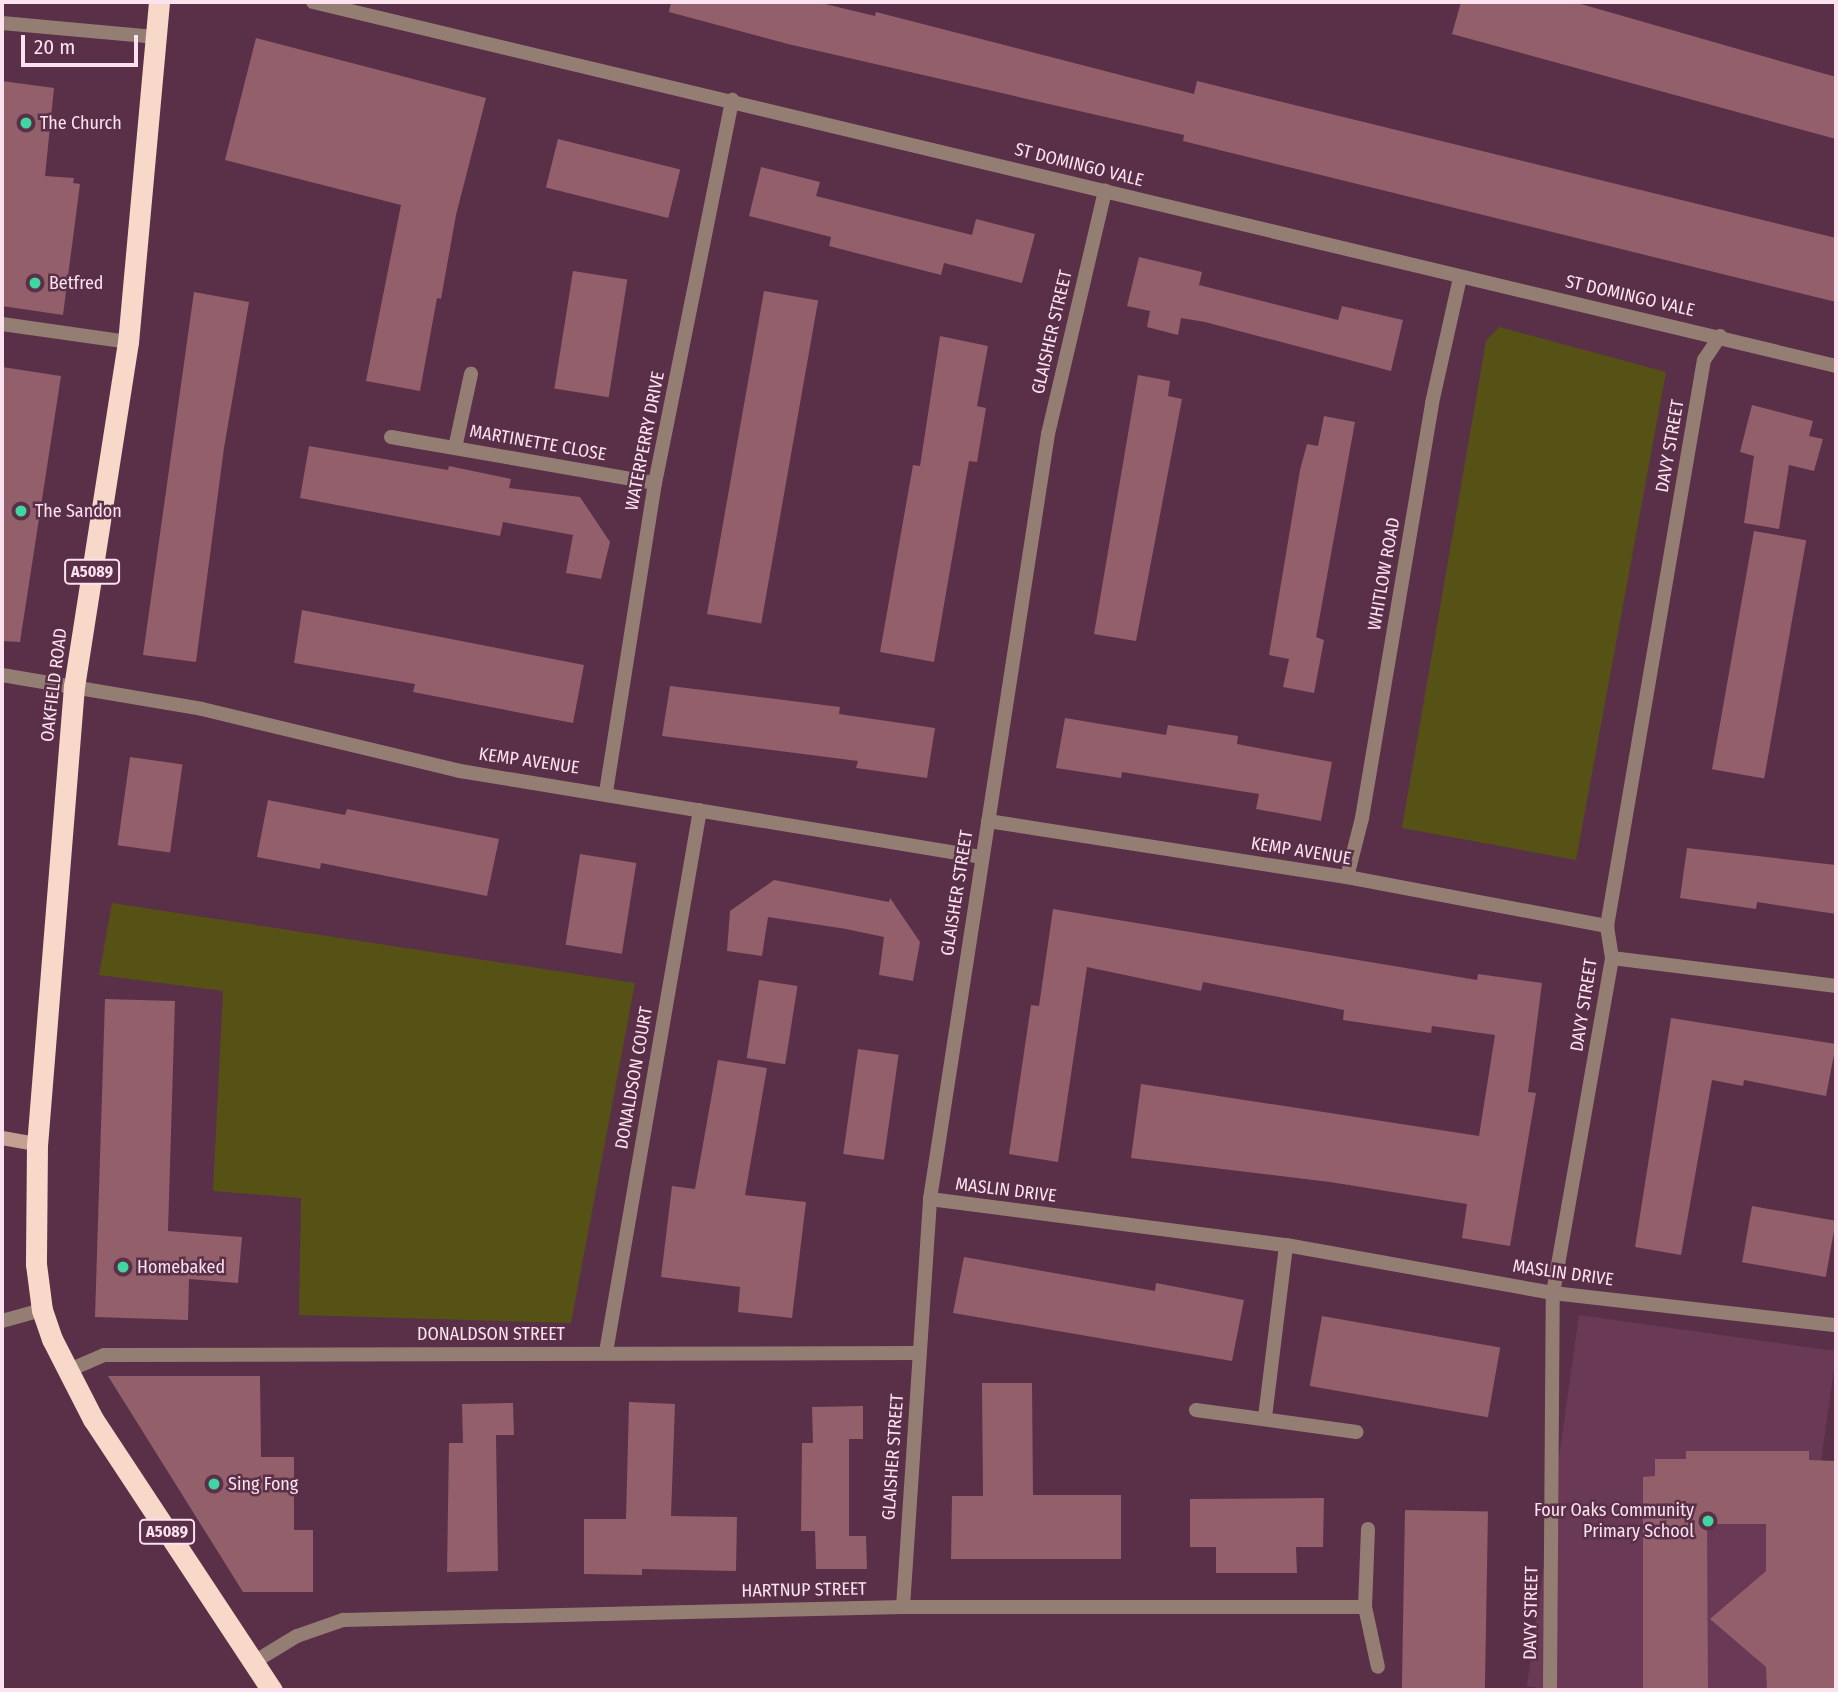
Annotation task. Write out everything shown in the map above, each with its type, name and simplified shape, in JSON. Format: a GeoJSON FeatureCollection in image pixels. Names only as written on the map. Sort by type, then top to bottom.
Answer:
{"type":"FeatureCollection","features":[{"type":"Feature","properties":{"kind":"highway","name":"OAKFIELD ROAD"},"geometry":{"type":"LineString","coordinates":[[67,1371],[42,1310],[36,1264],[37,1144],[74,686],[128,342],[159,2]]}},
{"type":"Feature","properties":{"kind":"highway","name":"A5089"},"geometry":{"type":"LineString","coordinates":[[67,1371],[100,1430],[272,1690]]}},
{"type":"Feature","properties":{"kind":"street","name":"ST DOMINGO VALE"},"geometry":{"type":"LineString","coordinates":[[313,2],[732,100],[1461,278],[1720,336],[1836,366]]}},
{"type":"Feature","properties":{"kind":"street"},"geometry":{"type":"LineString","coordinates":[[2,23],[157,37]]}},
{"type":"Feature","properties":{"kind":"street","name":"WATERPERRY DRIVE"},"geometry":{"type":"LineString","coordinates":[[606,792],[655,483],[732,100]]}},
{"type":"Feature","properties":{"kind":"street","name":"GLAISHER STREET"},"geometry":{"type":"LineString","coordinates":[[903,1607],[930,1199],[1048,434],[1105,191]]}},
{"type":"Feature","properties":{"kind":"street","name":"WHITLOW ROAD"},"geometry":{"type":"LineString","coordinates":[[1348,877],[1362,818],[1432,403],[1461,278]]}},
{"type":"Feature","properties":{"kind":"street"},"geometry":{"type":"LineString","coordinates":[[2,324],[128,342]]}},
{"type":"Feature","properties":{"kind":"street","name":"DAVY STREET"},"geometry":{"type":"LineString","coordinates":[[1550,1690],[1553,1293],[1612,958],[1608,926],[1704,360],[1720,336]]}},
{"type":"Feature","properties":{"kind":"street","name":"MARTINETTE CLOSE"},"geometry":{"type":"LineString","coordinates":[[455,448],[471,374]]}},
{"type":"Feature","properties":{"kind":"street","name":"MARTINETTE CLOSE"},"geometry":{"type":"LineString","coordinates":[[391,437],[655,483]]}},
{"type":"Feature","properties":{"kind":"street","name":"KEMP AVENUE"},"geometry":{"type":"LineString","coordinates":[[2,675],[74,686],[309,732],[460,771],[606,792],[982,857]]}},
{"type":"Feature","properties":{"kind":"street","name":"DONALDSON COURT"},"geometry":{"type":"LineString","coordinates":[[606,1352],[700,810]]}},
{"type":"Feature","properties":{"kind":"street","name":"KEMP AVENUE"},"geometry":{"type":"LineString","coordinates":[[988,821],[1348,877],[1608,926]]}},
{"type":"Feature","properties":{"kind":"street"},"geometry":{"type":"LineString","coordinates":[[1612,958],[1836,986]]}},
{"type":"Feature","properties":{"kind":"street"},"geometry":{"type":"LineString","coordinates":[[2,1139],[37,1144]]}},
{"type":"Feature","properties":{"kind":"street","name":"MASLIN DRIVE"},"geometry":{"type":"LineString","coordinates":[[930,1199],[1286,1245],[1553,1293],[1836,1325]]}},
{"type":"Feature","properties":{"kind":"street"},"geometry":{"type":"LineString","coordinates":[[1265,1417],[1286,1245]]}},
{"type":"Feature","properties":{"kind":"street"},"geometry":{"type":"LineString","coordinates":[[2,1321],[42,1310]]}},
{"type":"Feature","properties":{"kind":"street","name":"DONALDSON STREET"},"geometry":{"type":"LineString","coordinates":[[67,1371],[104,1355],[918,1353]]}},
{"type":"Feature","properties":{"kind":"street"},"geometry":{"type":"LineString","coordinates":[[1196,1410],[1265,1417],[1356,1432]]}},
{"type":"Feature","properties":{"kind":"street"},"geometry":{"type":"LineString","coordinates":[[1368,1529],[1365,1606],[1378,1667]]}},
{"type":"Feature","properties":{"kind":"street","name":"HARTNUP STREET"},"geometry":{"type":"LineString","coordinates":[[254,1662],[297,1636],[343,1620],[903,1607],[1365,1606]]}},
{"type":"Feature","properties":{"kind":"shaded area"},"geometry":{"type":"Polygon","coordinates":[[[1499,327],[1666,372],[1576,860],[1402,828],[1486,341],[1499,327]]]}},
{"type":"Feature","properties":{"kind":"shaded area"},"geometry":{"type":"Polygon","coordinates":[[[112,903],[635,983],[571,1323],[299,1315],[301,1198],[213,1191],[223,991],[99,975],[112,903]]]}},
{"type":"Feature","properties":{"kind":"shaded area","name":"Four Oaks Community Primary School"},"geometry":{"type":"Polygon","coordinates":[[[1579,1315],[1836,1351],[1789,1690],[1553,1690],[1527,1686],[1579,1315]]]}},
{"type":"Feature","properties":{"kind":"building"},"geometry":{"type":"Polygon","coordinates":[[[671,2],[817,2],[875,16],[876,12],[1194,94],[1197,81],[1836,238],[1836,302],[1183,141],[1184,135],[788,44],[669,12],[671,2]]]}},
{"type":"Feature","properties":{"kind":"building"},"geometry":{"type":"Polygon","coordinates":[[[1461,2],[1574,2],[1836,77],[1836,139],[1452,34],[1461,2]]]}},
{"type":"Feature","properties":{"kind":"building"},"geometry":{"type":"Polygon","coordinates":[[[256,38],[486,98],[456,215],[441,299],[437,298],[420,391],[366,381],[401,205],[225,160],[256,38]]]}},
{"type":"Feature","properties":{"kind":"building"},"geometry":{"type":"Polygon","coordinates":[[[2,81],[54,88],[45,176],[74,178],[73,183],[80,184],[63,315],[2,306],[2,81]]]}},
{"type":"Feature","properties":{"kind":"building"},"geometry":{"type":"Polygon","coordinates":[[[558,139],[680,169],[668,218],[546,188],[558,139]]]}},
{"type":"Feature","properties":{"kind":"building"},"geometry":{"type":"Polygon","coordinates":[[[761,167],[820,182],[816,196],[972,235],[976,219],[1035,234],[1022,283],[944,263],[941,275],[829,246],[831,237],[749,216],[761,167]]]}},
{"type":"Feature","properties":{"kind":"building"},"geometry":{"type":"Polygon","coordinates":[[[1139,257],[1202,272],[1199,285],[1338,320],[1342,306],[1403,320],[1391,371],[1205,322],[1181,318],[1178,335],[1147,327],[1150,311],[1127,306],[1139,257]]]}},
{"type":"Feature","properties":{"kind":"building"},"geometry":{"type":"Polygon","coordinates":[[[573,271],[627,280],[609,397],[554,389],[573,271]]]}},
{"type":"Feature","properties":{"kind":"building"},"geometry":{"type":"Polygon","coordinates":[[[764,291],[818,301],[761,624],[707,614],[764,291]]]}},
{"type":"Feature","properties":{"kind":"building"},"geometry":{"type":"Polygon","coordinates":[[[194,292],[249,302],[224,448],[196,662],[143,655],[194,292]]]}},
{"type":"Feature","properties":{"kind":"building"},"geometry":{"type":"Polygon","coordinates":[[[940,336],[988,346],[977,406],[986,408],[977,462],[969,461],[934,662],[880,652],[913,465],[920,466],[940,336]]]}},
{"type":"Feature","properties":{"kind":"building","name":"The Sandon"},"geometry":{"type":"Polygon","coordinates":[[[2,367],[61,376],[20,642],[2,641],[2,367]]]}},
{"type":"Feature","properties":{"kind":"building"},"geometry":{"type":"Polygon","coordinates":[[[1138,375],[1170,381],[1168,396],[1182,399],[1136,641],[1094,634],[1138,375]]]}},
{"type":"Feature","properties":{"kind":"building"},"geometry":{"type":"Polygon","coordinates":[[[1752,405],[1813,421],[1809,436],[1823,439],[1814,471],[1789,465],[1779,529],[1744,523],[1754,456],[1740,452],[1752,405]]]}},
{"type":"Feature","properties":{"kind":"building"},"geometry":{"type":"Polygon","coordinates":[[[1324,416],[1355,422],[1316,637],[1324,640],[1314,693],[1283,687],[1289,659],[1269,655],[1300,470],[1307,444],[1318,446],[1324,416]]]}},
{"type":"Feature","properties":{"kind":"building"},"geometry":{"type":"Polygon","coordinates":[[[309,446],[448,470],[449,466],[511,479],[509,488],[580,497],[610,542],[601,579],[566,573],[573,535],[503,522],[500,536],[300,498],[309,446]]]}},
{"type":"Feature","properties":{"kind":"building"},"geometry":{"type":"Polygon","coordinates":[[[1754,531],[1806,540],[1764,779],[1712,769],[1754,531]]]}},
{"type":"Feature","properties":{"kind":"building"},"geometry":{"type":"Polygon","coordinates":[[[302,610],[584,665],[573,723],[413,692],[415,684],[294,663],[302,610]]]}},
{"type":"Feature","properties":{"kind":"building"},"geometry":{"type":"Polygon","coordinates":[[[670,686],[840,707],[839,714],[935,728],[927,778],[856,768],[858,761],[662,736],[670,686]]]}},
{"type":"Feature","properties":{"kind":"building"},"geometry":{"type":"Polygon","coordinates":[[[1065,718],[1166,735],[1168,725],[1238,736],[1237,744],[1332,762],[1321,821],[1256,809],[1259,794],[1122,772],[1121,778],[1056,768],[1065,718]]]}},
{"type":"Feature","properties":{"kind":"building"},"geometry":{"type":"Polygon","coordinates":[[[130,757],[182,764],[170,853],[118,845],[130,757]]]}},
{"type":"Feature","properties":{"kind":"building"},"geometry":{"type":"Polygon","coordinates":[[[268,800],[345,815],[347,809],[499,839],[487,896],[321,863],[320,869],[257,857],[268,800]]]}},
{"type":"Feature","properties":{"kind":"building"},"geometry":{"type":"Polygon","coordinates":[[[1687,848],[1836,865],[1836,914],[1757,902],[1756,909],[1680,898],[1687,848]]]}},
{"type":"Feature","properties":{"kind":"building"},"geometry":{"type":"Polygon","coordinates":[[[580,854],[636,863],[622,954],[566,945],[580,854]]]}},
{"type":"Feature","properties":{"kind":"building"},"geometry":{"type":"Polygon","coordinates":[[[774,880],[889,902],[890,898],[920,942],[913,981],[879,975],[884,937],[846,929],[768,917],[762,956],[727,951],[730,911],[774,880]]]}},
{"type":"Feature","properties":{"kind":"building"},"geometry":{"type":"Polygon","coordinates":[[[1053,909],[1477,980],[1478,974],[1542,983],[1528,1092],[1536,1093],[1510,1246],[1462,1238],[1467,1204],[1330,1182],[1131,1158],[1141,1084],[1479,1136],[1495,1035],[1432,1026],[1431,1033],[1343,1020],[1344,1010],[1203,982],[1201,991],[1087,967],[1058,1162],[1009,1154],[1031,1005],[1039,1006],[1053,909]]]}},
{"type":"Feature","properties":{"kind":"building"},"geometry":{"type":"Polygon","coordinates":[[[759,980],[798,986],[785,1064],[747,1058],[759,980]]]}},
{"type":"Feature","properties":{"kind":"building"},"geometry":{"type":"Polygon","coordinates":[[[105,999],[175,1001],[168,1231],[242,1237],[238,1283],[189,1279],[188,1320],[95,1317],[105,999]]]}},
{"type":"Feature","properties":{"kind":"building"},"geometry":{"type":"Polygon","coordinates":[[[1671,1018],[1836,1044],[1826,1096],[1744,1080],[1743,1086],[1712,1080],[1681,1255],[1635,1247],[1671,1018]]]}},
{"type":"Feature","properties":{"kind":"building"},"geometry":{"type":"Polygon","coordinates":[[[858,1049],[899,1055],[884,1160],[843,1154],[858,1049]]]}},
{"type":"Feature","properties":{"kind":"building"},"geometry":{"type":"Polygon","coordinates":[[[718,1060],[767,1068],[745,1195],[806,1202],[792,1318],[738,1312],[740,1287],[661,1277],[672,1186],[695,1189],[718,1060]]]}},
{"type":"Feature","properties":{"kind":"building"},"geometry":{"type":"Polygon","coordinates":[[[1752,1206],[1836,1221],[1826,1277],[1742,1262],[1752,1206]]]}},
{"type":"Feature","properties":{"kind":"building"},"geometry":{"type":"Polygon","coordinates":[[[964,1257],[1155,1291],[1156,1283],[1244,1300],[1232,1361],[953,1313],[964,1257]]]}},
{"type":"Feature","properties":{"kind":"building"},"geometry":{"type":"Polygon","coordinates":[[[1322,1316],[1500,1347],[1488,1417],[1310,1386],[1322,1316]]]}},
{"type":"Feature","properties":{"kind":"building"},"geometry":{"type":"Polygon","coordinates":[[[108,1376],[260,1376],[261,1457],[294,1457],[294,1530],[313,1530],[313,1592],[243,1592],[108,1376]]]}},
{"type":"Feature","properties":{"kind":"building"},"geometry":{"type":"Polygon","coordinates":[[[982,1383],[1032,1383],[1033,1495],[1121,1495],[1121,1559],[951,1559],[952,1496],[983,1496],[982,1383]]]}},
{"type":"Feature","properties":{"kind":"building"},"geometry":{"type":"Polygon","coordinates":[[[629,1402],[675,1404],[671,1516],[737,1517],[736,1571],[642,1569],[642,1575],[584,1574],[584,1519],[626,1519],[629,1402]]]}},
{"type":"Feature","properties":{"kind":"building"},"geometry":{"type":"Polygon","coordinates":[[[513,1403],[514,1435],[496,1435],[498,1571],[447,1572],[449,1443],[463,1443],[462,1404],[513,1403]]]}},
{"type":"Feature","properties":{"kind":"building"},"geometry":{"type":"Polygon","coordinates":[[[863,1406],[863,1439],[849,1439],[849,1536],[866,1536],[867,1569],[816,1569],[815,1531],[801,1531],[802,1443],[813,1443],[812,1407],[863,1406]]]}},
{"type":"Feature","properties":{"kind":"building"},"geometry":{"type":"Polygon","coordinates":[[[1686,1451],[1809,1451],[1809,1460],[1836,1461],[1836,1690],[1767,1690],[1766,1667],[1710,1619],[1766,1571],[1766,1524],[1707,1524],[1708,1690],[1643,1690],[1643,1477],[1655,1476],[1655,1459],[1686,1459],[1686,1451]]]}},
{"type":"Feature","properties":{"kind":"building"},"geometry":{"type":"Polygon","coordinates":[[[1324,1498],[1323,1547],[1296,1547],[1297,1573],[1216,1573],[1216,1547],[1190,1547],[1190,1499],[1324,1498]]]}},
{"type":"Feature","properties":{"kind":"building"},"geometry":{"type":"Polygon","coordinates":[[[1405,1510],[1488,1511],[1485,1690],[1402,1690],[1405,1510]]]}},
{"type":"Feature","properties":{"kind":"place","name":"The Church"},"geometry":{"type":"Point","coordinates":[26,123]}},
{"type":"Feature","properties":{"kind":"place","name":"Betfred"},"geometry":{"type":"Point","coordinates":[35,283]}},
{"type":"Feature","properties":{"kind":"place","name":"The Sandon"},"geometry":{"type":"Point","coordinates":[21,511]}},
{"type":"Feature","properties":{"kind":"place","name":"Homebaked"},"geometry":{"type":"Point","coordinates":[123,1267]}},
{"type":"Feature","properties":{"kind":"place","name":"Sing Fong"},"geometry":{"type":"Point","coordinates":[214,1484]}},
{"type":"Feature","properties":{"kind":"place","name":"Four Oaks Community Primary School"},"geometry":{"type":"Point","coordinates":[1708,1521]}}]}
